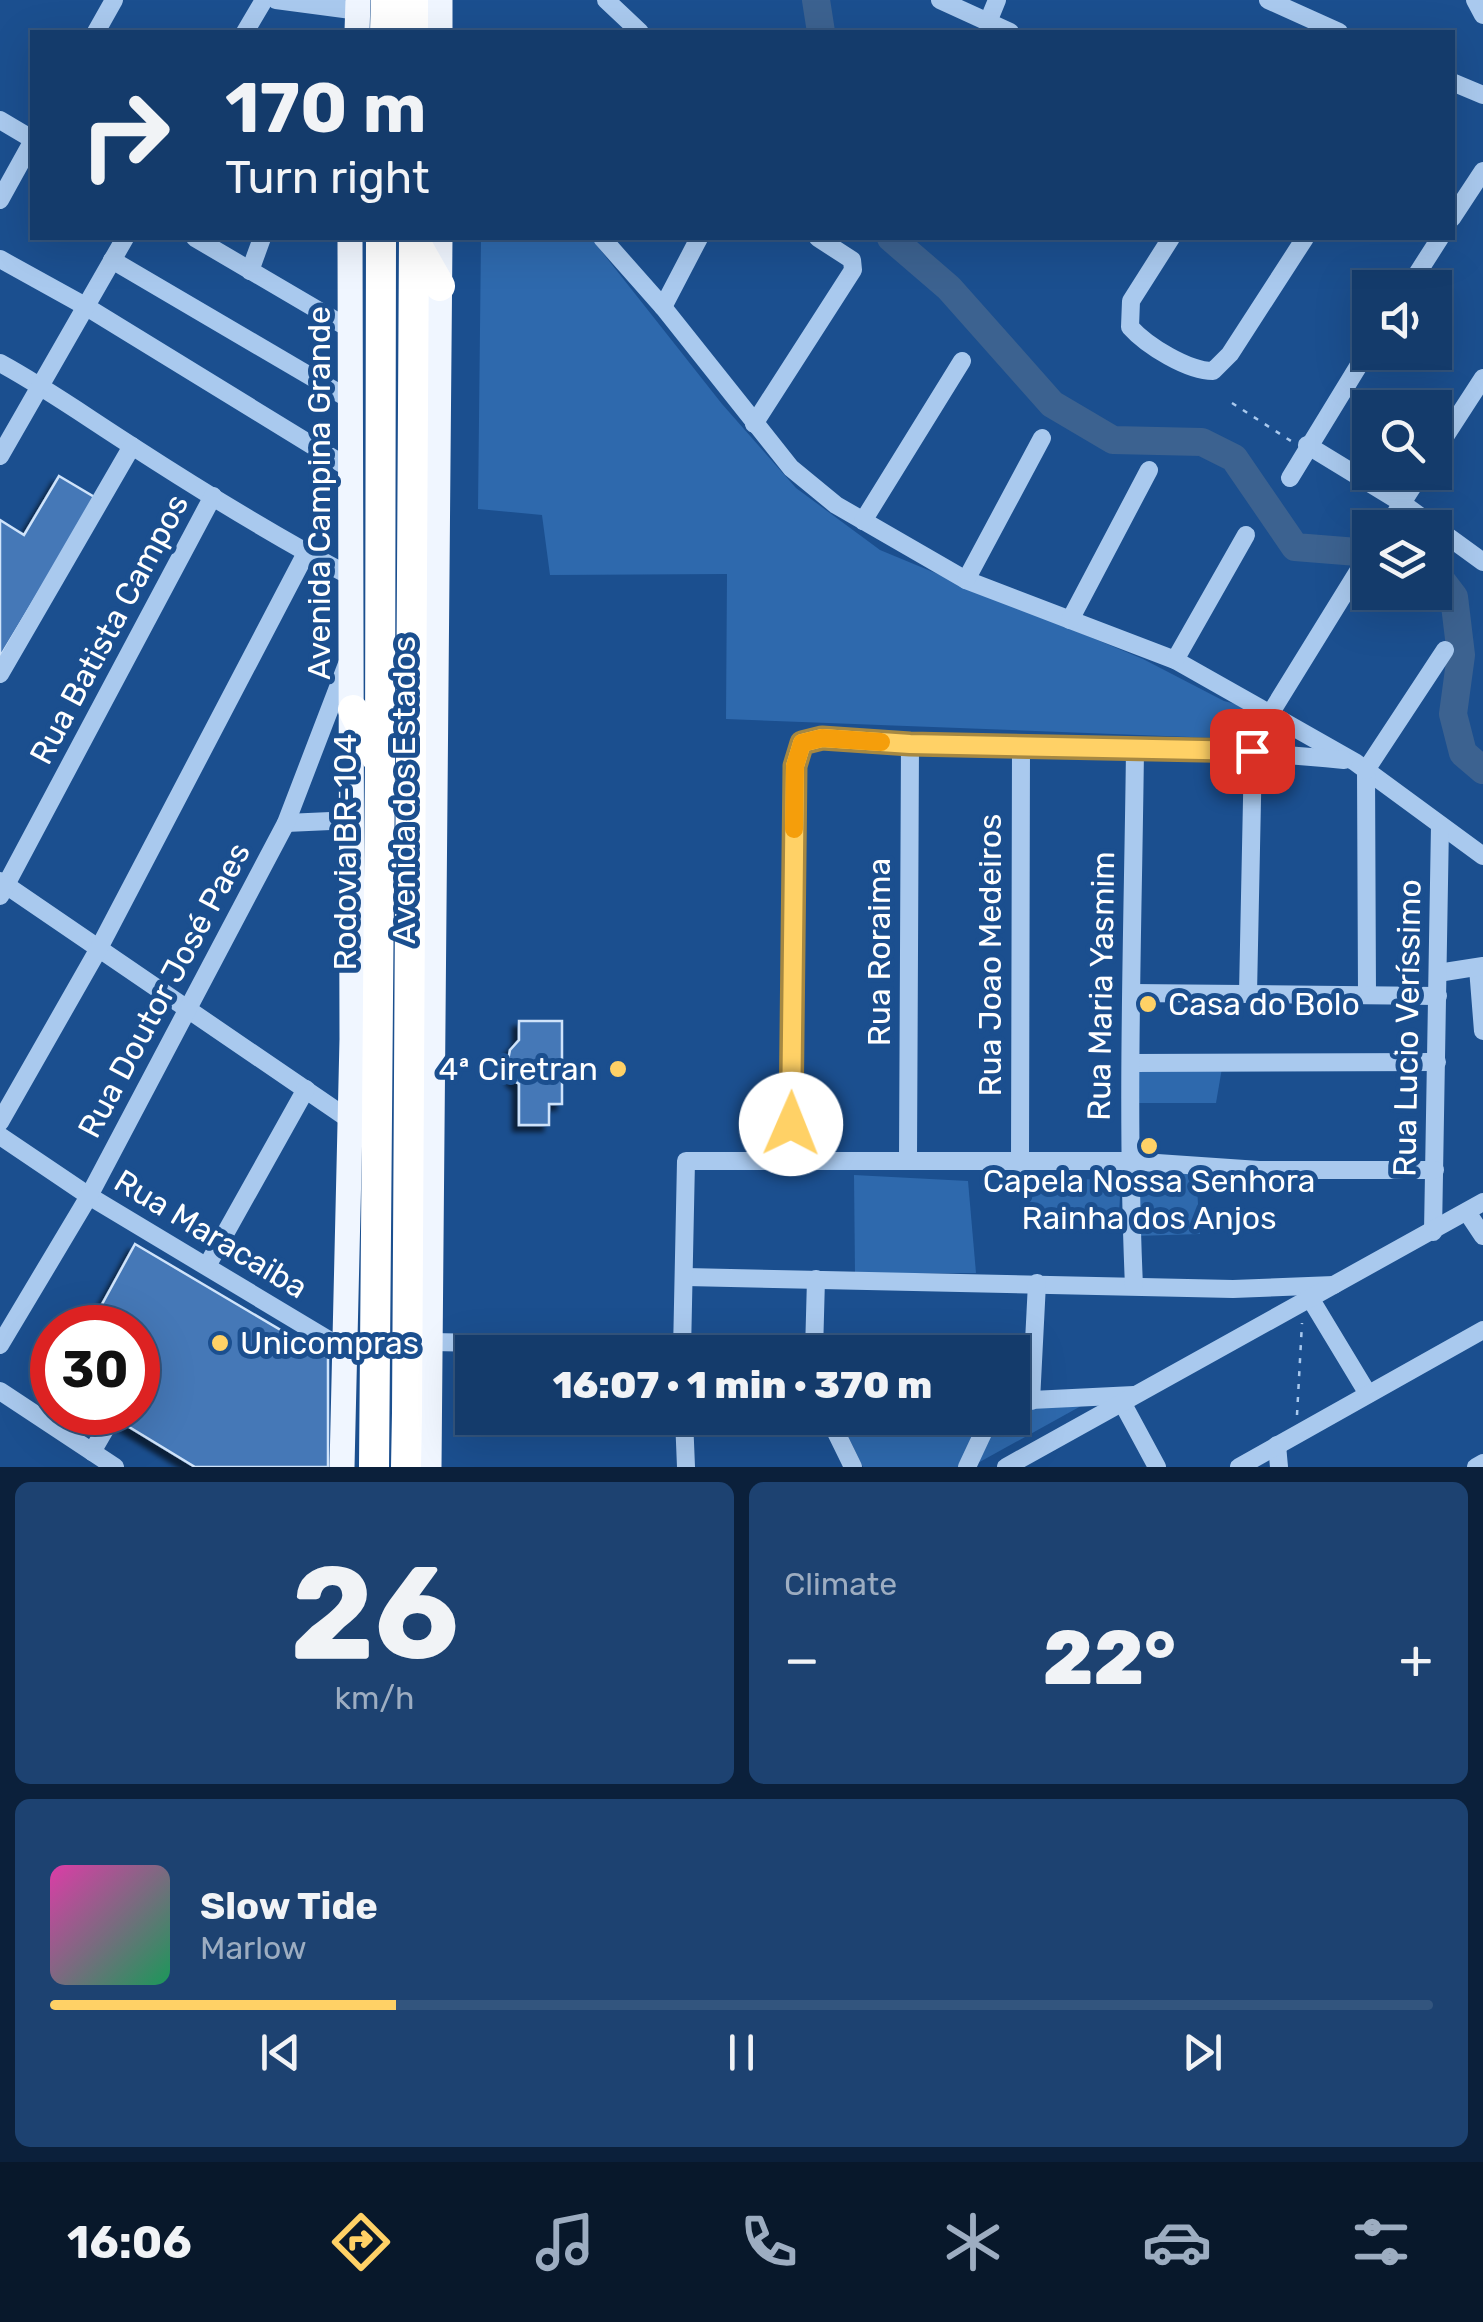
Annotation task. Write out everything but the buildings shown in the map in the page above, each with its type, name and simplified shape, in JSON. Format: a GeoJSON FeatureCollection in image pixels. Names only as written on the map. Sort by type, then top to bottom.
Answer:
{"type":"FeatureCollection","features":[{"type":"Feature","properties":{"kind":"highway"},"geometry":{"type":"LineString","coordinates":[[413,0],[413,30]]}},
{"type":"Feature","properties":{"kind":"highway"},"geometry":{"type":"LineString","coordinates":[[365,11],[383,30]]}},
{"type":"Feature","properties":{"kind":"highway","name":"Rodovia BR-104"},"geometry":{"type":"LineString","coordinates":[[374,1467],[381,240]]}},
{"type":"Feature","properties":{"kind":"highway","name":"Rodovia BR-104"},"geometry":{"type":"LineString","coordinates":[[416,1464],[407,1414],[423,240]]}},
{"type":"Feature","properties":{"kind":"highway"},"geometry":{"type":"LineString","coordinates":[[424,240],[440,286]]}},
{"type":"Feature","properties":{"kind":"highway"},"geometry":{"type":"LineString","coordinates":[[353,710],[380,765]]}},
{"type":"Feature","properties":{"kind":"main road"},"geometry":{"type":"LineString","coordinates":[[440,0],[440,30]]}},
{"type":"Feature","properties":{"kind":"main road","name":"Avenida Campina Grande"},"geometry":{"type":"LineString","coordinates":[[342,1467],[354,820],[350,240]]}},
{"type":"Feature","properties":{"kind":"main road","name":"Avenida dos Estados"},"geometry":{"type":"LineString","coordinates":[[416,1464],[432,1342],[440,286]]}},
{"type":"Feature","properties":{"kind":"street"},"geometry":{"type":"LineString","coordinates":[[97,30],[114,0]]}},
{"type":"Feature","properties":{"kind":"street"},"geometry":{"type":"LineString","coordinates":[[246,30],[264,0]]}},
{"type":"Feature","properties":{"kind":"street"},"geometry":{"type":"LineString","coordinates":[[276,0],[365,11]]}},
{"type":"Feature","properties":{"kind":"street"},"geometry":{"type":"LineString","coordinates":[[606,0],[638,30]]}},
{"type":"Feature","properties":{"kind":"street"},"geometry":{"type":"LineString","coordinates":[[940,0],[1006,30]]}},
{"type":"Feature","properties":{"kind":"street"},"geometry":{"type":"LineString","coordinates":[[988,22],[997,0]]}},
{"type":"Feature","properties":{"kind":"street"},"geometry":{"type":"LineString","coordinates":[[1475,0],[1483,16]]}},
{"type":"Feature","properties":{"kind":"street"},"geometry":{"type":"LineString","coordinates":[[1280,3],[1335,30]]}},
{"type":"Feature","properties":{"kind":"street"},"geometry":{"type":"LineString","coordinates":[[1455,83],[1483,95]]}},
{"type":"Feature","properties":{"kind":"street"},"geometry":{"type":"LineString","coordinates":[[0,120],[30,140]]}},
{"type":"Feature","properties":{"kind":"street"},"geometry":{"type":"LineString","coordinates":[[0,200],[30,145]]}},
{"type":"Feature","properties":{"kind":"street"},"geometry":{"type":"LineString","coordinates":[[1455,214],[1483,172]]}},
{"type":"Feature","properties":{"kind":"street"},"geometry":{"type":"LineString","coordinates":[[0,456],[124,240]]}},
{"type":"Feature","properties":{"kind":"street"},"geometry":{"type":"LineString","coordinates":[[198,240],[350,329]]}},
{"type":"Feature","properties":{"kind":"street"},"geometry":{"type":"LineString","coordinates":[[250,272],[261,240]]}},
{"type":"Feature","properties":{"kind":"street"},"geometry":{"type":"LineString","coordinates":[[604,240],[663,307],[791,468],[816,490],[966,580],[1175,660],[1360,766],[1483,856]]}},
{"type":"Feature","properties":{"kind":"street"},"geometry":{"type":"LineString","coordinates":[[663,307],[698,240]]}},
{"type":"Feature","properties":{"kind":"street"},"geometry":{"type":"LineString","coordinates":[[754,424],[855,264],[821,240]]}},
{"type":"Feature","properties":{"kind":"street"},"geometry":{"type":"LineString","coordinates":[[1169,240],[1139,286],[1128,316],[1130,327],[1137,335],[1193,367],[1214,371],[1230,354],[1304,240]]}},
{"type":"Feature","properties":{"kind":"street"},"geometry":{"type":"LineString","coordinates":[[1420,270],[1439,240]]}},
{"type":"Feature","properties":{"kind":"street"},"geometry":{"type":"LineString","coordinates":[[0,258],[349,468]]}},
{"type":"Feature","properties":{"kind":"street"},"geometry":{"type":"LineString","coordinates":[[112,260],[349,400]]}},
{"type":"Feature","properties":{"kind":"street"},"geometry":{"type":"LineString","coordinates":[[863,521],[962,361]]}},
{"type":"Feature","properties":{"kind":"street"},"geometry":{"type":"LineString","coordinates":[[0,363],[306,553],[352,577]]}},
{"type":"Feature","properties":{"kind":"street"},"geometry":{"type":"LineString","coordinates":[[1290,478],[1355,370]]}},
{"type":"Feature","properties":{"kind":"street"},"geometry":{"type":"LineString","coordinates":[[1452,426],[1483,378]]}},
{"type":"Feature","properties":{"kind":"street"},"geometry":{"type":"LineString","coordinates":[[966,580],[1042,438]]}},
{"type":"Feature","properties":{"kind":"street"},"geometry":{"type":"LineString","coordinates":[[0,674],[132,446]]}},
{"type":"Feature","properties":{"kind":"street"},"geometry":{"type":"LineString","coordinates":[[1306,448],[1402,503],[1483,562]]}},
{"type":"Feature","properties":{"kind":"street"},"geometry":{"type":"LineString","coordinates":[[1070,620],[1149,470]]}},
{"type":"Feature","properties":{"kind":"street"},"geometry":{"type":"LineString","coordinates":[[1398,510],[1410,490]]}},
{"type":"Feature","properties":{"kind":"street","name":"Rua Batista Campos"},"geometry":{"type":"LineString","coordinates":[[2,887],[214,496]]}},
{"type":"Feature","properties":{"kind":"street"},"geometry":{"type":"LineString","coordinates":[[1175,660],[1246,536]]}},
{"type":"Feature","properties":{"kind":"street"},"geometry":{"type":"LineString","coordinates":[[0,1122],[98,950],[306,553]]}},
{"type":"Feature","properties":{"kind":"street"},"geometry":{"type":"LineString","coordinates":[[1248,994],[1252,751],[1270,714],[1352,582]]}},
{"type":"Feature","properties":{"kind":"street","name":"Rua Doutor José Paes"},"geometry":{"type":"LineString","coordinates":[[0,1344],[89,1196],[286,823],[353,650]]}},
{"type":"Feature","properties":{"kind":"street"},"geometry":{"type":"LineString","coordinates":[[1367,995],[1360,766],[1445,650]]}},
{"type":"Feature","properties":{"kind":"street"},"geometry":{"type":"LineString","coordinates":[[791,1162],[795,766],[802,743],[822,738],[910,744],[1252,751],[1360,766]]}},
{"type":"Feature","properties":{"kind":"street","name":"Rua Roraima"},"geometry":{"type":"LineString","coordinates":[[908,1160],[910,744]]}},
{"type":"Feature","properties":{"kind":"street","name":"Rua Joao Medeiros"},"geometry":{"type":"LineString","coordinates":[[1020,1164],[1021,746]]}},
{"type":"Feature","properties":{"kind":"street","name":"Rua Maria Yasmim"},"geometry":{"type":"LineString","coordinates":[[1134,748],[1128,1161],[1134,1286]]}},
{"type":"Feature","properties":{"kind":"street"},"geometry":{"type":"LineString","coordinates":[[286,823],[354,820]]}},
{"type":"Feature","properties":{"kind":"street","name":"Rua Lucio Veríssimo"},"geometry":{"type":"LineString","coordinates":[[1433,1232],[1440,825]]}},
{"type":"Feature","properties":{"kind":"street"},"geometry":{"type":"LineString","coordinates":[[2,887],[350,1120]]}},
{"type":"Feature","properties":{"kind":"street"},"geometry":{"type":"LineString","coordinates":[[1438,973],[1480,967],[1483,1031]]}},
{"type":"Feature","properties":{"kind":"street"},"geometry":{"type":"LineString","coordinates":[[1132,993],[1438,996]]}},
{"type":"Feature","properties":{"kind":"street"},"geometry":{"type":"LineString","coordinates":[[1132,1063],[1437,1062]]}},
{"type":"Feature","properties":{"kind":"street"},"geometry":{"type":"LineString","coordinates":[[207,1266],[306,1089]]}},
{"type":"Feature","properties":{"kind":"street","name":"Rua Maracaiba"},"geometry":{"type":"LineString","coordinates":[[0,1136],[89,1196],[342,1348]]}},
{"type":"Feature","properties":{"kind":"street"},"geometry":{"type":"LineString","coordinates":[[683,1335],[686,1161],[1128,1161],[1259,1170],[1435,1170]]}},
{"type":"Feature","properties":{"kind":"street"},"geometry":{"type":"LineString","coordinates":[[1006,1467],[1475,1207],[1483,1236]]}},
{"type":"Feature","properties":{"kind":"street"},"geometry":{"type":"LineString","coordinates":[[686,1276],[1233,1289],[1334,1285]]}},
{"type":"Feature","properties":{"kind":"street"},"geometry":{"type":"LineString","coordinates":[[814,1335],[816,1280]]}},
{"type":"Feature","properties":{"kind":"street"},"geometry":{"type":"LineString","coordinates":[[1030,1338],[1037,1283]]}},
{"type":"Feature","properties":{"kind":"street"},"geometry":{"type":"LineString","coordinates":[[1307,1300],[1368,1394]]}},
{"type":"Feature","properties":{"kind":"street"},"geometry":{"type":"LineString","coordinates":[[1239,1467],[1483,1330]]}},
{"type":"Feature","properties":{"kind":"street"},"geometry":{"type":"LineString","coordinates":[[432,1342],[455,1343]]}},
{"type":"Feature","properties":{"kind":"street"},"geometry":{"type":"LineString","coordinates":[[0,1390],[114,1467]]}},
{"type":"Feature","properties":{"kind":"street"},"geometry":{"type":"LineString","coordinates":[[1030,1401],[1131,1400]]}},
{"type":"Feature","properties":{"kind":"street"},"geometry":{"type":"LineString","coordinates":[[1131,1400],[1156,1467]]}},
{"type":"Feature","properties":{"kind":"street"},"geometry":{"type":"LineString","coordinates":[[92,1452],[102,1435]]}},
{"type":"Feature","properties":{"kind":"street"},"geometry":{"type":"LineString","coordinates":[[685,1435],[686,1467]]}},
{"type":"Feature","properties":{"kind":"street"},"geometry":{"type":"LineString","coordinates":[[838,1435],[853,1467]]}},
{"type":"Feature","properties":{"kind":"street"},"geometry":{"type":"LineString","coordinates":[[968,1467],[982,1435]]}},
{"type":"Feature","properties":{"kind":"street"},"geometry":{"type":"LineString","coordinates":[[1277,1445],[1280,1467]]}},
{"type":"Feature","properties":{"kind":"street"},"geometry":{"type":"LineString","coordinates":[[1476,1467],[1483,1463]]}},
{"type":"Feature","properties":{"kind":"path"},"geometry":{"type":"LineString","coordinates":[[1232,404],[1306,448]]}},
{"type":"Feature","properties":{"kind":"path"},"geometry":{"type":"LineString","coordinates":[[1296,1435],[1307,1300]]}},
{"type":"Feature","properties":{"kind":"shaded area"},"geometry":{"type":"Polygon","coordinates":[[[481,240],[593,240],[722,404],[796,488],[880,550],[1143,659],[1224,701],[1252,708],[1242,739],[726,719],[727,574],[550,575],[542,515],[478,509],[481,240]]]}},
{"type":"Feature","properties":{"kind":"shaded area"},"geometry":{"type":"Polygon","coordinates":[[[1137,1068],[1222,1068],[1216,1103],[1136,1103],[1137,1068]]]}},
{"type":"Feature","properties":{"kind":"shaded area"},"geometry":{"type":"Polygon","coordinates":[[[1135,1168],[1196,1174],[1200,1234],[1136,1236],[1135,1168]]]}},
{"type":"Feature","properties":{"kind":"shaded area"},"geometry":{"type":"Polygon","coordinates":[[[854,1175],[968,1181],[976,1273],[855,1273],[854,1175]]]}},
{"type":"Feature","properties":{"kind":"shaded area"},"geometry":{"type":"Polygon","coordinates":[[[1029,1178],[1121,1180],[1119,1213],[1029,1216],[1029,1178]]]}},
{"type":"Feature","properties":{"kind":"shaded area"},"geometry":{"type":"Polygon","coordinates":[[[1081,1406],[1030,1434],[1030,1408],[1081,1406]]]}},
{"type":"Feature","properties":{"kind":"shaded area"},"geometry":{"type":"Polygon","coordinates":[[[847,1435],[973,1435],[958,1467],[863,1467],[847,1435]]]}},
{"type":"Feature","properties":{"kind":"shaded area"},"geometry":{"type":"Polygon","coordinates":[[[990,1435],[1028,1435],[976,1464],[990,1435]]]}},
{"type":"Feature","properties":{"kind":"waterway"},"geometry":{"type":"LineString","coordinates":[[816,0],[821,30]]}},
{"type":"Feature","properties":{"kind":"waterway"},"geometry":{"type":"LineString","coordinates":[[893,240],[949,288],[1052,404],[1113,440],[1202,442],[1234,458],[1295,547],[1352,552]]}},
{"type":"Feature","properties":{"kind":"waterway"},"geometry":{"type":"LineString","coordinates":[[1452,594],[1461,655],[1453,714],[1463,753],[1483,770]]}},
{"type":"Feature","properties":{"kind":"slow traffic"},"geometry":{"type":"LineString","coordinates":[[794,829],[795,766],[802,743],[822,738],[881,742]]}},
{"type":"Feature","properties":{"kind":"place","name":"Casa do Bolo"},"geometry":{"type":"Point","coordinates":[1148,1004]}},
{"type":"Feature","properties":{"kind":"place","name":"4ª Ciretran"},"geometry":{"type":"Point","coordinates":[618,1069]}},
{"type":"Feature","properties":{"kind":"place","name":"Capela Nossa Senhora Rainha dos Anjos"},"geometry":{"type":"Point","coordinates":[1149,1146]}},
{"type":"Feature","properties":{"kind":"place","name":"Unicompras"},"geometry":{"type":"Point","coordinates":[220,1343]}},
{"type":"Feature","properties":{"kind":"route"},"geometry":{"type":"LineString","coordinates":[[791,1124],[795,766],[802,743],[822,738],[910,744],[1252,751]]}}]}
